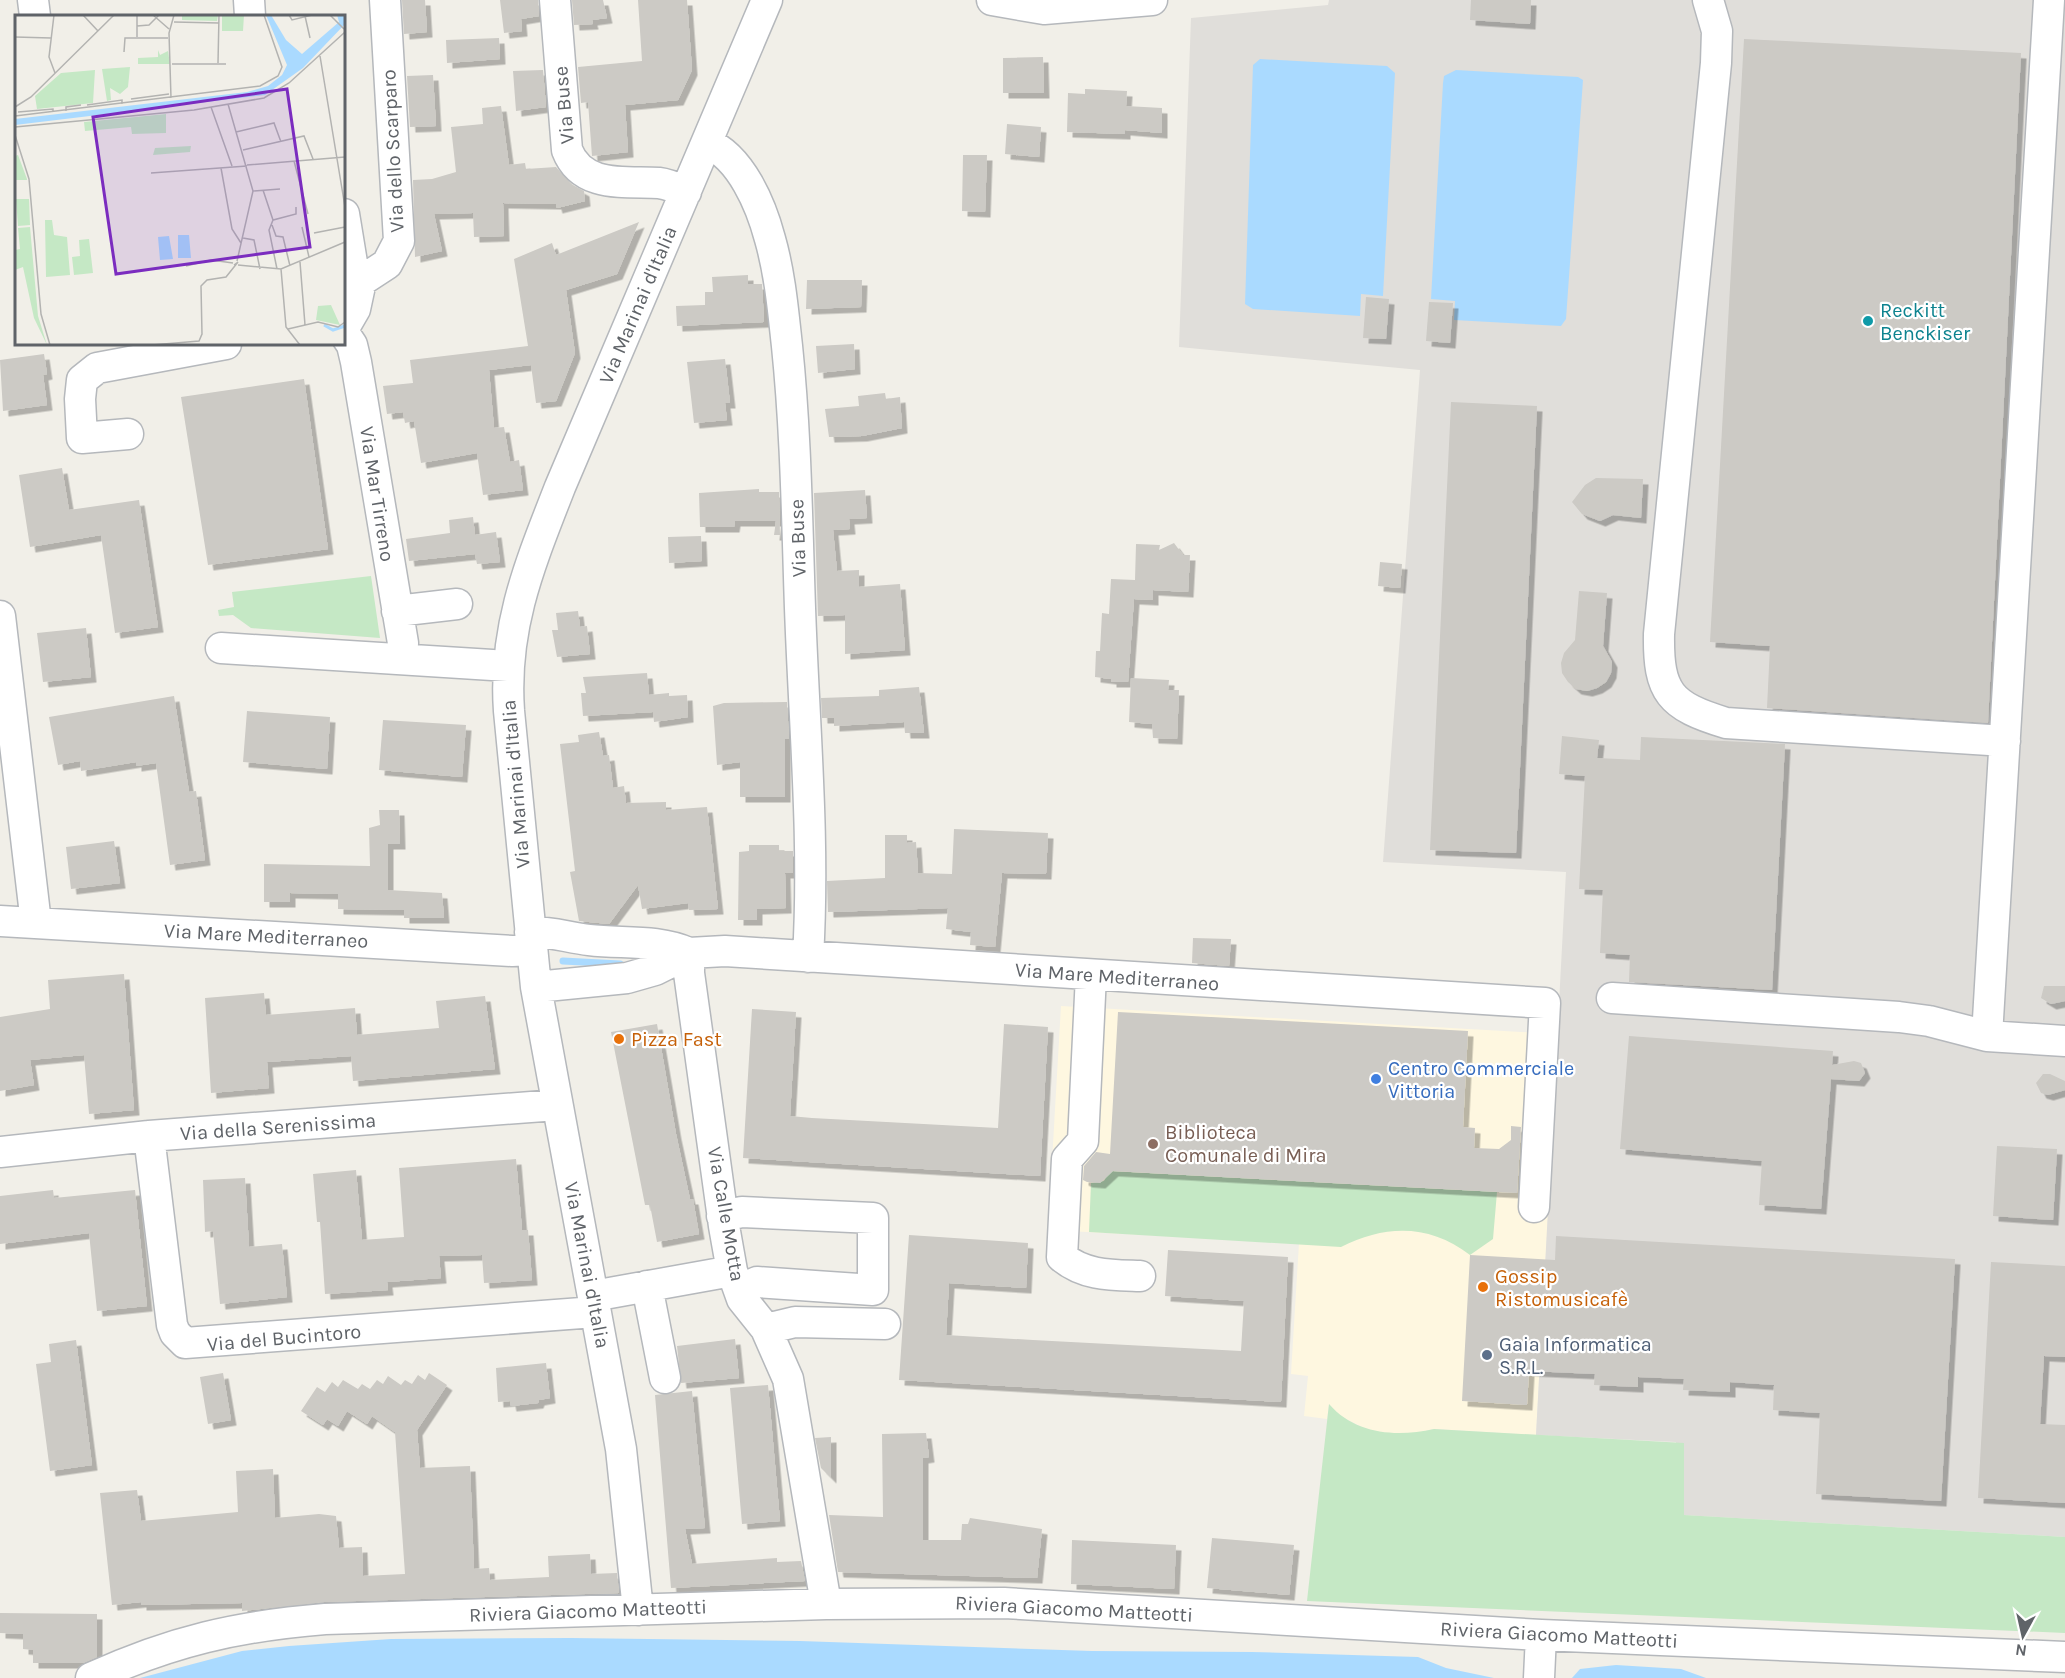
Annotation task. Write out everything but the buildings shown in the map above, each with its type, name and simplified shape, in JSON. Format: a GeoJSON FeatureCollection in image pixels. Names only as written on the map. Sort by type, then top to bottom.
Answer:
{"type":"FeatureCollection","features":[{"type":"Feature","properties":{"kind":"street"},"geometry":{"type":"LineString","coordinates":[[33,0],[35,15]]}},
{"type":"Feature","properties":{"kind":"street"},"geometry":{"type":"LineString","coordinates":[[249,0],[250,15]]}},
{"type":"Feature","properties":{"kind":"street","name":"Via dello Scarparo"},"geometry":{"type":"LineString","coordinates":[[359,285],[366,277],[387,264],[399,241],[385,0]]}},
{"type":"Feature","properties":{"kind":"street","name":"Via Buse"},"geometry":{"type":"LineString","coordinates":[[555,0],[567,150],[570,158],[590,174],[606,181],[623,184],[660,183],[686,192]]}},
{"type":"Feature","properties":{"kind":"street","name":"Via Marinai d'Italia"},"geometry":{"type":"LineString","coordinates":[[638,1610],[621,1449],[536,987],[509,711],[508,666],[517,603],[529,568],[767,0]]}},
{"type":"Feature","properties":{"kind":"street"},"geometry":{"type":"LineString","coordinates":[[992,0],[1044,9],[1152,0]]}},
{"type":"Feature","properties":{"kind":"street"},"geometry":{"type":"LineString","coordinates":[[1708,0],[1717,31],[1716,63],[1659,634],[1659,670],[1670,696],[1695,713],[1726,723],[2005,741]]}},
{"type":"Feature","properties":{"kind":"street"},"geometry":{"type":"LineString","coordinates":[[1987,1036],[2049,0]]}},
{"type":"Feature","properties":{"kind":"street","name":"Via Buse"},"geometry":{"type":"LineString","coordinates":[[707,143],[726,155],[746,181],[770,237],[782,302],[794,415],[804,727],[810,838],[808,957]]}},
{"type":"Feature","properties":{"kind":"street"},"geometry":{"type":"LineString","coordinates":[[345,220],[354,275],[359,285],[355,309],[345,326]]}},
{"type":"Feature","properties":{"kind":"street","name":"Via Mar Tirreno"},"geometry":{"type":"LineString","coordinates":[[345,334],[352,345],[356,362],[403,644],[402,658]]}},
{"type":"Feature","properties":{"kind":"street"},"geometry":{"type":"LineString","coordinates":[[129,434],[82,438],[80,399],[82,380],[97,368],[221,345]]}},
{"type":"Feature","properties":{"kind":"street"},"geometry":{"type":"LineString","coordinates":[[397,611],[457,604]]}},
{"type":"Feature","properties":{"kind":"street"},"geometry":{"type":"LineString","coordinates":[[0,616],[36,923]]}},
{"type":"Feature","properties":{"kind":"street"},"geometry":{"type":"LineString","coordinates":[[221,648],[508,666]]}},
{"type":"Feature","properties":{"kind":"street","name":"Via Mare Mediterraneo"},"geometry":{"type":"LineString","coordinates":[[0,921],[512,951],[547,931],[588,940],[675,947],[689,954]]}},
{"type":"Feature","properties":{"kind":"street","name":"Via Mare Mediterraneo"},"geometry":{"type":"LineString","coordinates":[[536,987],[627,978],[655,970],[689,954],[725,951],[1545,1004],[1534,1207]]}},
{"type":"Feature","properties":{"kind":"street","name":"Via Calle Motta"},"geometry":{"type":"LineString","coordinates":[[689,954],[689,973],[722,1216],[742,1299],[766,1329],[788,1379],[826,1604]]}},
{"type":"Feature","properties":{"kind":"street"},"geometry":{"type":"LineString","coordinates":[[1091,975],[1083,1142],[1067,1159],[1062,1257],[1075,1268],[1083,1270],[1140,1276]]}},
{"type":"Feature","properties":{"kind":"street"},"geometry":{"type":"LineString","coordinates":[[1612,999],[1899,1017],[1929,1021],[1987,1036],[2065,1041]]}},
{"type":"Feature","properties":{"kind":"street","name":"Via della Serenissima"},"geometry":{"type":"LineString","coordinates":[[0,1152],[149,1136],[557,1106]]}},
{"type":"Feature","properties":{"kind":"street","name":"Via del Bucintoro"},"geometry":{"type":"LineString","coordinates":[[149,1136],[172,1325],[175,1333],[185,1343],[594,1304]]}},
{"type":"Feature","properties":{"kind":"street"},"geometry":{"type":"LineString","coordinates":[[594,1304],[647,1286],[736,1280],[873,1290],[873,1218],[742,1212],[722,1216]]}},
{"type":"Feature","properties":{"kind":"street"},"geometry":{"type":"LineString","coordinates":[[647,1286],[665,1378]]}},
{"type":"Feature","properties":{"kind":"street"},"geometry":{"type":"LineString","coordinates":[[766,1329],[795,1322],[885,1324]]}},
{"type":"Feature","properties":{"kind":"street","name":"Riviera Giacomo Matteotti"},"geometry":{"type":"LineString","coordinates":[[91,1678],[137,1657],[198,1637],[261,1624],[325,1619],[826,1604],[1004,1603],[1541,1635],[2065,1657]]}},
{"type":"Feature","properties":{"kind":"street"},"geometry":{"type":"LineString","coordinates":[[1539,1674],[1541,1635]]}},
{"type":"Feature","properties":{"kind":"shaded area"},"geometry":{"type":"Polygon","coordinates":[[[1329,0],[2065,0],[2065,1537],[1683,1515],[1676,1442],[1536,1435],[1566,872],[1383,862],[1420,370],[1179,347],[1191,18],[1328,5],[1329,0]]]}},
{"type":"Feature","properties":{"kind":"shaded area"},"geometry":{"type":"Polygon","coordinates":[[[1061,1006],[1558,1034],[1536,1435],[1434,1429],[1408,1435],[1384,1433],[1364,1428],[1342,1417],[1329,1405],[1327,1419],[1304,1416],[1308,1376],[1291,1374],[1299,1243],[1048,1230],[1061,1006]]]}},
{"type":"Feature","properties":{"kind":"green space"},"geometry":{"type":"Polygon","coordinates":[[[371,576],[380,638],[251,628],[233,615],[219,616],[218,610],[234,607],[232,592],[371,576]]]}},
{"type":"Feature","properties":{"kind":"green space"},"geometry":{"type":"Polygon","coordinates":[[[1109,1171],[1497,1192],[1493,1239],[1470,1255],[1439,1237],[1407,1231],[1375,1234],[1341,1247],[1089,1232],[1091,1183],[1104,1181],[1109,1171]]]}},
{"type":"Feature","properties":{"kind":"green space"},"geometry":{"type":"Polygon","coordinates":[[[1329,1404],[1340,1414],[1364,1428],[1392,1433],[1434,1429],[1684,1443],[1684,1515],[2065,1537],[2065,1633],[1307,1601],[1329,1404]]]}},
{"type":"Feature","properties":{"kind":"water"},"geometry":{"type":"Polygon","coordinates":[[[1260,59],[1387,66],[1395,73],[1383,296],[1361,294],[1360,316],[1253,309],[1245,304],[1253,65],[1260,59]]]}},
{"type":"Feature","properties":{"kind":"water"},"geometry":{"type":"Polygon","coordinates":[[[1456,70],[1578,77],[1583,80],[1566,319],[1561,326],[1454,320],[1455,301],[1431,299],[1443,83],[1444,76],[1456,70]]]}},
{"type":"Feature","properties":{"kind":"water"},"geometry":{"type":"Polygon","coordinates":[[[571,1638],[800,1641],[1092,1651],[1252,1652],[1418,1657],[1446,1668],[1494,1678],[140,1678],[242,1651],[289,1646],[391,1639],[571,1638]]]}},
{"type":"Feature","properties":{"kind":"water"},"geometry":{"type":"Polygon","coordinates":[[[1616,1665],[1681,1669],[1706,1678],[1572,1678],[1580,1669],[1616,1665]]]}},
{"type":"Feature","properties":{"kind":"waterway"},"geometry":{"type":"LineString","coordinates":[[563,961],[620,964]]}},
{"type":"Feature","properties":{"kind":"place","name":"Reckitt Benckiser"},"geometry":{"type":"Point","coordinates":[1868,321]}},
{"type":"Feature","properties":{"kind":"place","name":"Pizza Fast"},"geometry":{"type":"Point","coordinates":[619,1039]}},
{"type":"Feature","properties":{"kind":"place","name":"Centro Commerciale Vittoria"},"geometry":{"type":"Point","coordinates":[1376,1079]}},
{"type":"Feature","properties":{"kind":"place","name":"Biblioteca Comunale di Mira"},"geometry":{"type":"Point","coordinates":[1153,1144]}},
{"type":"Feature","properties":{"kind":"place","name":"Gossip Ristomusicafè"},"geometry":{"type":"Point","coordinates":[1483,1287]}},
{"type":"Feature","properties":{"kind":"place","name":"Gaia Informatica S.R.L."},"geometry":{"type":"Point","coordinates":[1487,1355]}}]}
